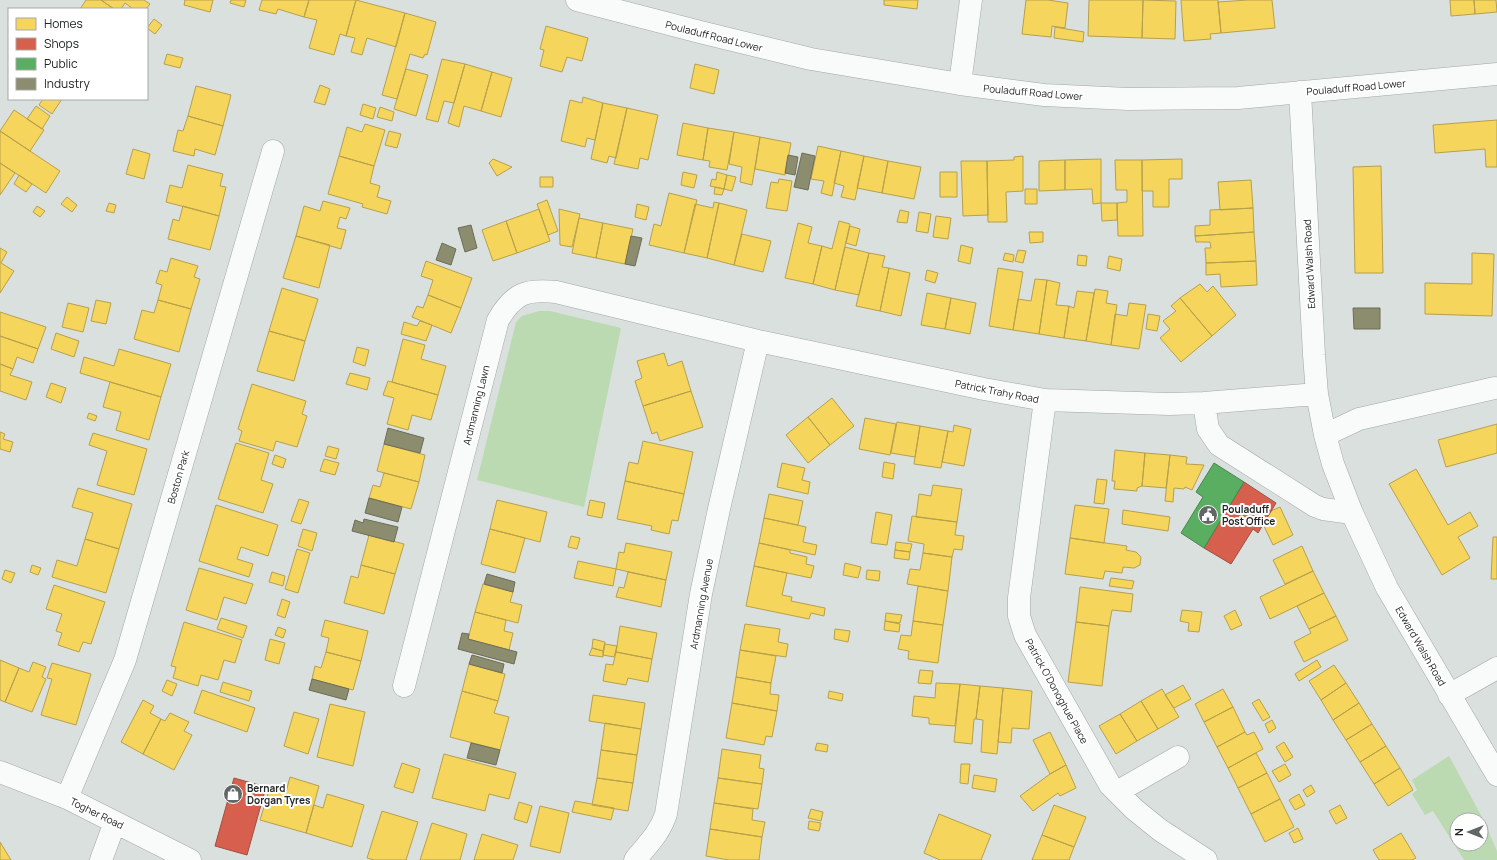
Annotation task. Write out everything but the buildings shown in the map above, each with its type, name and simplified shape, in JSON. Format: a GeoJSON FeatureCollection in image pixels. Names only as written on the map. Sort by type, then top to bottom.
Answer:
{"type":"FeatureCollection","features":[{"type":"Feature","properties":{"kind":"street","name":"Pouladuff Road Lower"},"geometry":{"type":"LineString","coordinates":[[577,0],[803,57],[960,84],[1044,95],[1128,99],[1238,98],[1497,74]]}},
{"type":"Feature","properties":{"kind":"street"},"geometry":{"type":"LineString","coordinates":[[960,84],[971,0]]}},
{"type":"Feature","properties":{"kind":"street","name":"Edward Walsh Road"},"geometry":{"type":"LineString","coordinates":[[1300,92],[1314,355],[1318,394],[1325,435],[1333,464],[1352,513],[1387,588],[1497,776]]}},
{"type":"Feature","properties":{"kind":"street","name":"Boston Park"},"geometry":{"type":"LineString","coordinates":[[67,798],[125,660],[273,150]]}},
{"type":"Feature","properties":{"kind":"street","name":"Ardmanning Lawn"},"geometry":{"type":"LineString","coordinates":[[404,686],[498,320],[504,309],[512,300],[529,292],[542,290],[683,322]]}},
{"type":"Feature","properties":{"kind":"street","name":"Patrick Trahy Road"},"geometry":{"type":"LineString","coordinates":[[683,322],[758,341],[1045,400],[1165,404],[1204,403],[1318,394]]}},
{"type":"Feature","properties":{"kind":"street","name":"Ardmanning Avenue"},"geometry":{"type":"LineString","coordinates":[[634,860],[659,832],[666,814],[701,594],[758,341]]}},
{"type":"Feature","properties":{"kind":"street"},"geometry":{"type":"LineString","coordinates":[[1325,435],[1360,420],[1495,388]]}},
{"type":"Feature","properties":{"kind":"street","name":"Patrick O'Donoghue Place"},"geometry":{"type":"LineString","coordinates":[[1045,400],[1019,598],[1019,616],[1025,635],[1110,785],[1134,809],[1160,830],[1206,860]]}},
{"type":"Feature","properties":{"kind":"street"},"geometry":{"type":"LineString","coordinates":[[1204,403],[1208,428],[1219,445],[1315,506],[1323,509],[1352,513]]}},
{"type":"Feature","properties":{"kind":"street"},"geometry":{"type":"LineString","coordinates":[[1449,695],[1497,668]]}},
{"type":"Feature","properties":{"kind":"street"},"geometry":{"type":"LineString","coordinates":[[1117,792],[1178,757]]}},
{"type":"Feature","properties":{"kind":"street","name":"Togher Road"},"geometry":{"type":"LineString","coordinates":[[0,772],[67,798],[190,860]]}},
{"type":"Feature","properties":{"kind":"street"},"geometry":{"type":"LineString","coordinates":[[101,860],[115,822]]}},
{"type":"Feature","properties":{"kind":"green space"},"geometry":{"type":"Polygon","coordinates":[[[539,311],[550,311],[621,328],[584,507],[477,480],[516,322],[522,316],[539,311]]]}},
{"type":"Feature","properties":{"kind":"green space"},"geometry":{"type":"Polygon","coordinates":[[[1449,756],[1479,812],[1449,812],[1449,836],[1433,811],[1425,815],[1412,794],[1417,790],[1412,780],[1449,756]]]}},
{"type":"Feature","properties":{"kind":"green space"},"geometry":{"type":"Polygon","coordinates":[[[1489,833],[1497,851],[1497,860],[1464,860],[1459,852],[1489,852],[1489,833]]]}},
{"type":"Feature","properties":{"kind":"place","name":"Pouladuff Post Office"},"geometry":{"type":"Point","coordinates":[1208,515]}},
{"type":"Feature","properties":{"kind":"place","name":"Bernard Dorgan Tyres"},"geometry":{"type":"Point","coordinates":[233,794]}}]}
